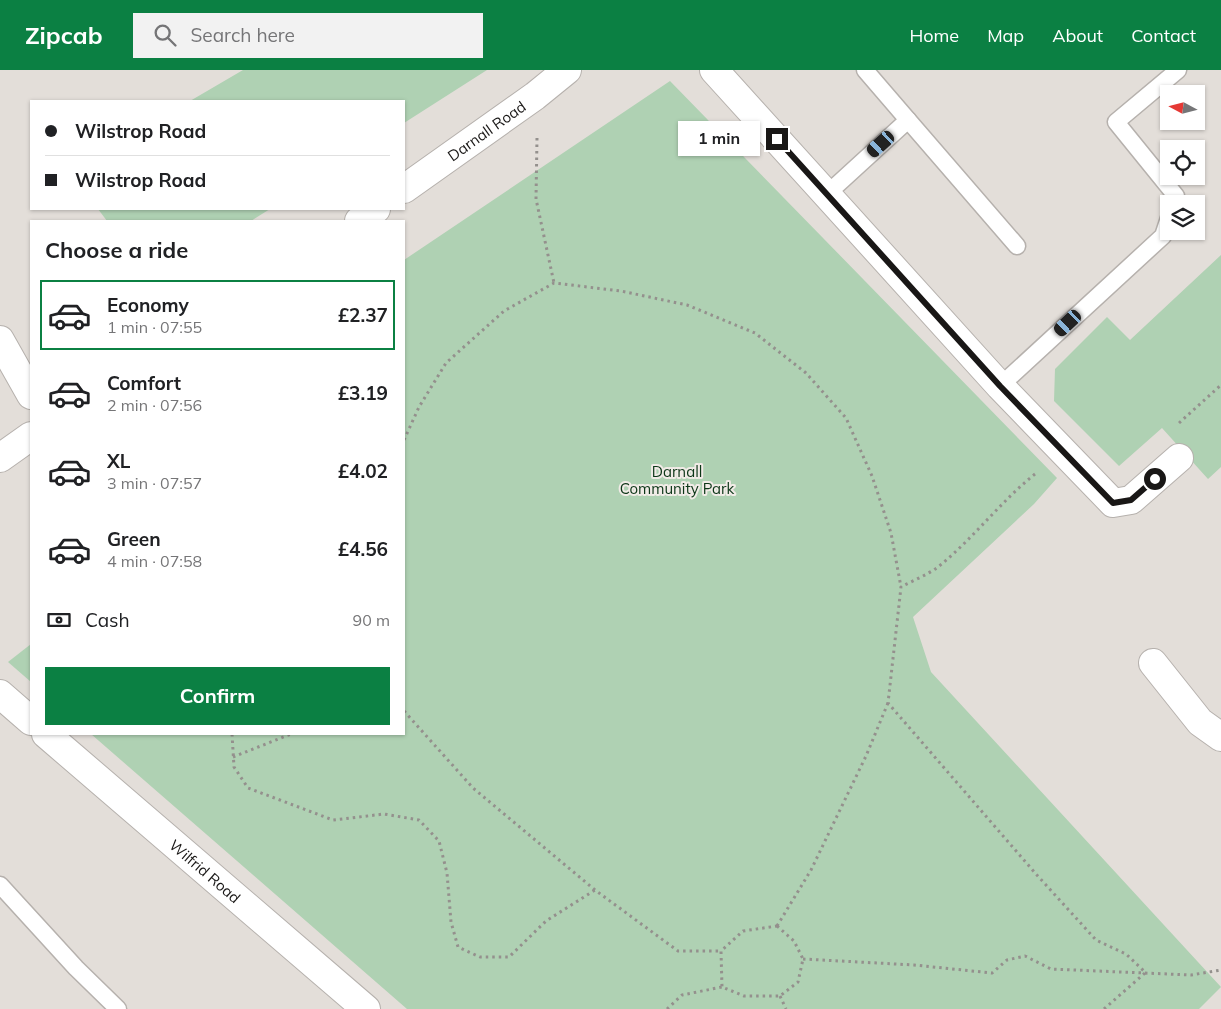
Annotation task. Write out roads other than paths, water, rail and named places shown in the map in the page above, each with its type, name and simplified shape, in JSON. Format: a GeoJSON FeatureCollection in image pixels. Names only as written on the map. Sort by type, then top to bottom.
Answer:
{"type":"FeatureCollection","features":[{"type":"Feature","properties":{"kind":"street","name":"Darnall Road"},"geometry":{"type":"LineString","coordinates":[[405,188],[535,96],[567,70]]}},
{"type":"Feature","properties":{"kind":"street"},"geometry":{"type":"LineString","coordinates":[[714,70],[1000,386],[1113,503],[1131,500],[1179,458]]}},
{"type":"Feature","properties":{"kind":"street"},"geometry":{"type":"LineString","coordinates":[[360,220],[375,210]]}},
{"type":"Feature","properties":{"kind":"street"},"geometry":{"type":"LineString","coordinates":[[0,340],[30,393]]}},
{"type":"Feature","properties":{"kind":"street"},"geometry":{"type":"LineString","coordinates":[[0,458],[30,437]]}},
{"type":"Feature","properties":{"kind":"street"},"geometry":{"type":"LineString","coordinates":[[1153,663],[1200,722],[1221,737]]}},
{"type":"Feature","properties":{"kind":"street"},"geometry":{"type":"LineString","coordinates":[[0,694],[30,720]]}},
{"type":"Feature","properties":{"kind":"street","name":"Wilfrid Road"},"geometry":{"type":"LineString","coordinates":[[47,735],[366,1009]]}},
{"type":"Feature","properties":{"kind":"lane"},"geometry":{"type":"LineString","coordinates":[[865,70],[1018,246]]}},
{"type":"Feature","properties":{"kind":"lane"},"geometry":{"type":"LineString","coordinates":[[1175,195],[1116,122],[1178,70]]}},
{"type":"Feature","properties":{"kind":"lane"},"geometry":{"type":"LineString","coordinates":[[826,194],[908,120]]}},
{"type":"Feature","properties":{"kind":"lane"},"geometry":{"type":"LineString","coordinates":[[1000,386],[1160,239]]}},
{"type":"Feature","properties":{"kind":"lane"},"geometry":{"type":"LineString","coordinates":[[0,885],[76,968],[118,1009]]}},
{"type":"Feature","properties":{"kind":"park label","name":"Darnall Community Park"},"geometry":{"type":"Point","coordinates":[677,480]}}]}
